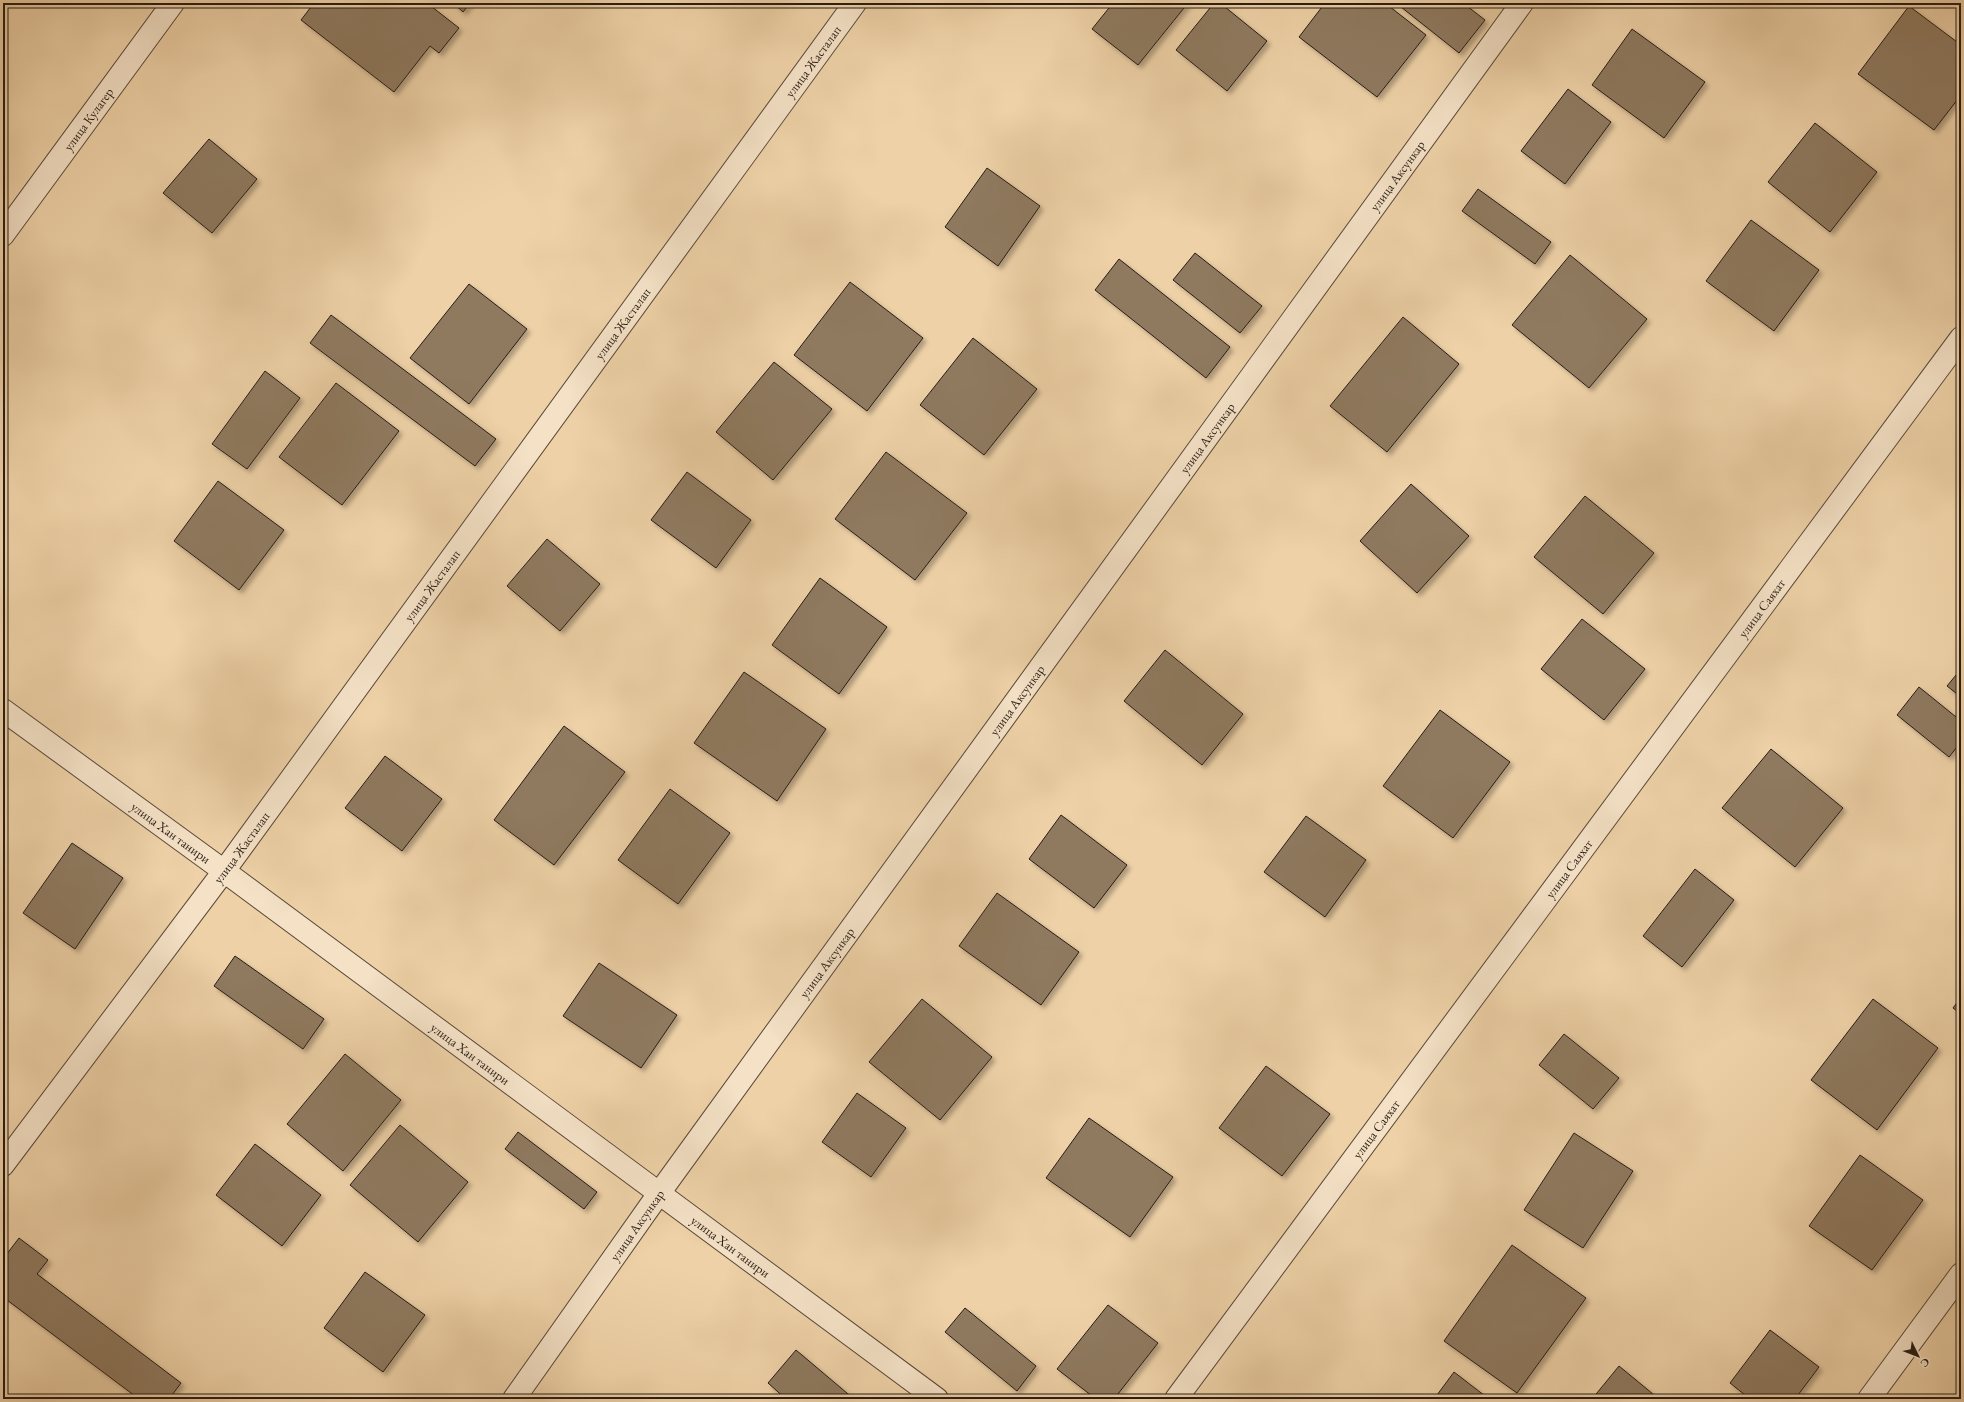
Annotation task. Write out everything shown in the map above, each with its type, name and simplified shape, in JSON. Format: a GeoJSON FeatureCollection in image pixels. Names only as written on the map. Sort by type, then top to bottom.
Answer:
{"type":"FeatureCollection","features":[{"type":"Feature","properties":{"kind":"street","name":"улица Кулагер"},"geometry":{"type":"LineString","coordinates":[[3,234],[173,3]]}},
{"type":"Feature","properties":{"kind":"street","name":"улица Жасталап"},"geometry":{"type":"LineString","coordinates":[[3,1165],[224,871],[855,3]]}},
{"type":"Feature","properties":{"kind":"street","name":"улица Аксункар"},"geometry":{"type":"LineString","coordinates":[[514,1399],[660,1192],[1522,3]]}},
{"type":"Feature","properties":{"kind":"street","name":"улица Саяхат"},"geometry":{"type":"LineString","coordinates":[[1176,1399],[1961,338]]}},
{"type":"Feature","properties":{"kind":"street","name":"улица Хан танири"},"geometry":{"type":"LineString","coordinates":[[3,710],[660,1192],[937,1399]]}},
{"type":"Feature","properties":{"kind":"street"},"geometry":{"type":"LineString","coordinates":[[1869,1399],[1961,1274]]}},
{"type":"Feature","properties":{"kind":"building"},"geometry":{"type":"Polygon","coordinates":[[[314,3],[427,3],[459,28],[439,53],[430,46],[394,92],[301,20],[314,3]]]}},
{"type":"Feature","properties":{"kind":"building"},"geometry":{"type":"Polygon","coordinates":[[[453,3],[470,3],[463,12],[453,3]]]}},
{"type":"Feature","properties":{"kind":"building"},"geometry":{"type":"Polygon","coordinates":[[[1113,3],[1188,3],[1138,65],[1092,29],[1113,3]]]}},
{"type":"Feature","properties":{"kind":"building"},"geometry":{"type":"Polygon","coordinates":[[[1214,3],[1220,3],[1267,41],[1227,91],[1176,50],[1214,3]]]}},
{"type":"Feature","properties":{"kind":"building"},"geometry":{"type":"Polygon","coordinates":[[[1325,3],[1385,3],[1426,35],[1377,97],[1299,37],[1325,3]]]}},
{"type":"Feature","properties":{"kind":"building"},"geometry":{"type":"Polygon","coordinates":[[[1396,3],[1463,3],[1485,20],[1459,53],[1396,3]]]}},
{"type":"Feature","properties":{"kind":"building"},"geometry":{"type":"Polygon","coordinates":[[[1909,6],[1961,45],[1961,95],[1934,130],[1858,74],[1909,6]]]}},
{"type":"Feature","properties":{"kind":"building"},"geometry":{"type":"Polygon","coordinates":[[[1632,29],[1705,82],[1664,138],[1592,85],[1632,29]]]}},
{"type":"Feature","properties":{"kind":"building"},"geometry":{"type":"Polygon","coordinates":[[[1568,89],[1611,122],[1565,184],[1521,151],[1568,89]]]}},
{"type":"Feature","properties":{"kind":"building"},"geometry":{"type":"Polygon","coordinates":[[[1815,123],[1877,172],[1830,232],[1768,182],[1815,123]]]}},
{"type":"Feature","properties":{"kind":"building"},"geometry":{"type":"Polygon","coordinates":[[[209,139],[257,179],[212,233],[163,193],[209,139]]]}},
{"type":"Feature","properties":{"kind":"building"},"geometry":{"type":"Polygon","coordinates":[[[987,168],[1040,206],[998,266],[945,227],[987,168]]]}},
{"type":"Feature","properties":{"kind":"building"},"geometry":{"type":"Polygon","coordinates":[[[1478,189],[1551,242],[1535,264],[1462,211],[1478,189]]]}},
{"type":"Feature","properties":{"kind":"building"},"geometry":{"type":"Polygon","coordinates":[[[1751,220],[1819,270],[1774,331],[1706,281],[1751,220]]]}},
{"type":"Feature","properties":{"kind":"building"},"geometry":{"type":"Polygon","coordinates":[[[1195,253],[1262,306],[1240,333],[1173,280],[1195,253]]]}},
{"type":"Feature","properties":{"kind":"building"},"geometry":{"type":"Polygon","coordinates":[[[1570,255],[1647,319],[1589,388],[1512,325],[1570,255]]]}},
{"type":"Feature","properties":{"kind":"building"},"geometry":{"type":"Polygon","coordinates":[[[1119,259],[1230,347],[1206,378],[1095,290],[1119,259]]]}},
{"type":"Feature","properties":{"kind":"building"},"geometry":{"type":"Polygon","coordinates":[[[850,282],[923,338],[867,411],[794,355],[850,282]]]}},
{"type":"Feature","properties":{"kind":"building"},"geometry":{"type":"Polygon","coordinates":[[[469,284],[527,329],[469,404],[410,358],[469,284]]]}},
{"type":"Feature","properties":{"kind":"building"},"geometry":{"type":"Polygon","coordinates":[[[331,315],[496,439],[475,466],[310,343],[331,315]]]}},
{"type":"Feature","properties":{"kind":"building"},"geometry":{"type":"Polygon","coordinates":[[[1403,317],[1459,364],[1387,452],[1330,406],[1403,317]]]}},
{"type":"Feature","properties":{"kind":"building"},"geometry":{"type":"Polygon","coordinates":[[[973,338],[1037,389],[984,455],[920,405],[973,338]]]}},
{"type":"Feature","properties":{"kind":"building"},"geometry":{"type":"Polygon","coordinates":[[[774,362],[832,409],[773,480],[716,432],[774,362]]]}},
{"type":"Feature","properties":{"kind":"building"},"geometry":{"type":"Polygon","coordinates":[[[265,371],[300,398],[247,469],[212,444],[265,371]]]}},
{"type":"Feature","properties":{"kind":"building"},"geometry":{"type":"Polygon","coordinates":[[[336,383],[399,431],[342,505],[279,457],[336,383]]]}},
{"type":"Feature","properties":{"kind":"building"},"geometry":{"type":"Polygon","coordinates":[[[886,452],[967,513],[915,580],[835,519],[886,452]]]}},
{"type":"Feature","properties":{"kind":"building"},"geometry":{"type":"Polygon","coordinates":[[[687,472],[751,520],[716,568],[651,520],[687,472]]]}},
{"type":"Feature","properties":{"kind":"building"},"geometry":{"type":"Polygon","coordinates":[[[218,481],[284,530],[239,590],[174,541],[218,481]]]}},
{"type":"Feature","properties":{"kind":"building"},"geometry":{"type":"Polygon","coordinates":[[[1411,484],[1469,536],[1417,593],[1360,541],[1411,484]]]}},
{"type":"Feature","properties":{"kind":"building"},"geometry":{"type":"Polygon","coordinates":[[[1585,496],[1654,553],[1603,614],[1534,557],[1585,496]]]}},
{"type":"Feature","properties":{"kind":"building"},"geometry":{"type":"Polygon","coordinates":[[[547,539],[600,584],[560,631],[507,586],[547,539]]]}},
{"type":"Feature","properties":{"kind":"building"},"geometry":{"type":"Polygon","coordinates":[[[820,578],[887,627],[839,694],[772,645],[820,578]]]}},
{"type":"Feature","properties":{"kind":"building"},"geometry":{"type":"Polygon","coordinates":[[[1582,619],[1645,669],[1604,720],[1541,669],[1582,619]]]}},
{"type":"Feature","properties":{"kind":"building"},"geometry":{"type":"Polygon","coordinates":[[[1165,650],[1243,714],[1202,765],[1124,701],[1165,650]]]}},
{"type":"Feature","properties":{"kind":"building"},"geometry":{"type":"Polygon","coordinates":[[[1961,669],[1961,697],[1947,686],[1961,669]]]}},
{"type":"Feature","properties":{"kind":"building"},"geometry":{"type":"Polygon","coordinates":[[[744,672],[826,729],[777,801],[694,743],[744,672]]]}},
{"type":"Feature","properties":{"kind":"building"},"geometry":{"type":"Polygon","coordinates":[[[1919,687],[1961,721],[1961,742],[1949,757],[1897,715],[1919,687]]]}},
{"type":"Feature","properties":{"kind":"building"},"geometry":{"type":"Polygon","coordinates":[[[1440,710],[1510,762],[1453,838],[1383,786],[1440,710]]]}},
{"type":"Feature","properties":{"kind":"building"},"geometry":{"type":"Polygon","coordinates":[[[564,726],[625,772],[554,865],[494,820],[564,726]]]}},
{"type":"Feature","properties":{"kind":"building"},"geometry":{"type":"Polygon","coordinates":[[[1771,749],[1843,808],[1795,867],[1722,808],[1771,749]]]}},
{"type":"Feature","properties":{"kind":"building"},"geometry":{"type":"Polygon","coordinates":[[[385,756],[442,799],[402,851],[345,808],[385,756]]]}},
{"type":"Feature","properties":{"kind":"building"},"geometry":{"type":"Polygon","coordinates":[[[670,789],[730,833],[678,904],[618,860],[670,789]]]}},
{"type":"Feature","properties":{"kind":"building"},"geometry":{"type":"Polygon","coordinates":[[[1061,815],[1127,865],[1094,908],[1029,859],[1061,815]]]}},
{"type":"Feature","properties":{"kind":"building"},"geometry":{"type":"Polygon","coordinates":[[[1306,816],[1366,860],[1325,917],[1264,872],[1306,816]]]}},
{"type":"Feature","properties":{"kind":"building"},"geometry":{"type":"Polygon","coordinates":[[[72,843],[123,878],[75,949],[23,913],[72,843]]]}},
{"type":"Feature","properties":{"kind":"building"},"geometry":{"type":"Polygon","coordinates":[[[1695,869],[1734,900],[1682,967],[1643,936],[1695,869]]]}},
{"type":"Feature","properties":{"kind":"building"},"geometry":{"type":"Polygon","coordinates":[[[997,893],[1079,952],[1041,1005],[959,946],[997,893]]]}},
{"type":"Feature","properties":{"kind":"building"},"geometry":{"type":"Polygon","coordinates":[[[235,956],[324,1019],[303,1049],[214,986],[235,956]]]}},
{"type":"Feature","properties":{"kind":"building"},"geometry":{"type":"Polygon","coordinates":[[[599,963],[677,1015],[641,1068],[563,1016],[599,963]]]}},
{"type":"Feature","properties":{"kind":"building"},"geometry":{"type":"Polygon","coordinates":[[[1961,997],[1961,1014],[1953,1008],[1961,997]]]}},
{"type":"Feature","properties":{"kind":"building"},"geometry":{"type":"Polygon","coordinates":[[[922,999],[992,1057],[940,1120],[869,1062],[922,999]]]}},
{"type":"Feature","properties":{"kind":"building"},"geometry":{"type":"Polygon","coordinates":[[[1873,999],[1938,1048],[1877,1130],[1811,1080],[1873,999]]]}},
{"type":"Feature","properties":{"kind":"building"},"geometry":{"type":"Polygon","coordinates":[[[1564,1034],[1619,1078],[1593,1109],[1539,1065],[1564,1034]]]}},
{"type":"Feature","properties":{"kind":"building"},"geometry":{"type":"Polygon","coordinates":[[[345,1054],[401,1100],[343,1171],[287,1124],[345,1054]]]}},
{"type":"Feature","properties":{"kind":"building"},"geometry":{"type":"Polygon","coordinates":[[[1266,1066],[1330,1114],[1282,1176],[1219,1128],[1266,1066]]]}},
{"type":"Feature","properties":{"kind":"building"},"geometry":{"type":"Polygon","coordinates":[[[857,1093],[906,1128],[871,1177],[822,1142],[857,1093]]]}},
{"type":"Feature","properties":{"kind":"building"},"geometry":{"type":"Polygon","coordinates":[[[1089,1118],[1173,1177],[1130,1237],[1046,1178],[1089,1118]]]}},
{"type":"Feature","properties":{"kind":"building"},"geometry":{"type":"Polygon","coordinates":[[[400,1125],[468,1182],[418,1242],[350,1185],[400,1125]]]}},
{"type":"Feature","properties":{"kind":"building"},"geometry":{"type":"Polygon","coordinates":[[[518,1132],[597,1192],[584,1209],[505,1149],[518,1132]]]}},
{"type":"Feature","properties":{"kind":"building"},"geometry":{"type":"Polygon","coordinates":[[[1574,1133],[1633,1171],[1583,1248],[1524,1210],[1574,1133]]]}},
{"type":"Feature","properties":{"kind":"building"},"geometry":{"type":"Polygon","coordinates":[[[255,1144],[321,1195],[282,1246],[216,1195],[255,1144]]]}},
{"type":"Feature","properties":{"kind":"building"},"geometry":{"type":"Polygon","coordinates":[[[1860,1155],[1923,1200],[1872,1270],[1809,1226],[1860,1155]]]}},
{"type":"Feature","properties":{"kind":"building"},"geometry":{"type":"Polygon","coordinates":[[[19,1238],[48,1260],[37,1274],[181,1383],[169,1399],[139,1399],[3,1297],[3,1259],[19,1238]]]}},
{"type":"Feature","properties":{"kind":"building"},"geometry":{"type":"Polygon","coordinates":[[[1512,1245],[1586,1298],[1517,1393],[1444,1341],[1512,1245]]]}},
{"type":"Feature","properties":{"kind":"building"},"geometry":{"type":"Polygon","coordinates":[[[365,1272],[425,1315],[383,1372],[324,1328],[365,1272]]]}},
{"type":"Feature","properties":{"kind":"building"},"geometry":{"type":"Polygon","coordinates":[[[1108,1305],[1158,1343],[1114,1399],[1096,1399],[1057,1369],[1108,1305]]]}},
{"type":"Feature","properties":{"kind":"building"},"geometry":{"type":"Polygon","coordinates":[[[965,1308],[1036,1366],[1017,1391],[945,1332],[965,1308]]]}},
{"type":"Feature","properties":{"kind":"building"},"geometry":{"type":"Polygon","coordinates":[[[1770,1330],[1819,1367],[1795,1399],[1750,1399],[1730,1383],[1770,1330]]]}},
{"type":"Feature","properties":{"kind":"building"},"geometry":{"type":"Polygon","coordinates":[[[796,1350],[854,1399],[786,1399],[768,1383],[796,1350]]]}},
{"type":"Feature","properties":{"kind":"building"},"geometry":{"type":"Polygon","coordinates":[[[1619,1366],[1659,1399],[1592,1399],[1619,1366]]]}},
{"type":"Feature","properties":{"kind":"building"},"geometry":{"type":"Polygon","coordinates":[[[1454,1372],[1489,1399],[1434,1399],[1454,1372]]]}}]}
